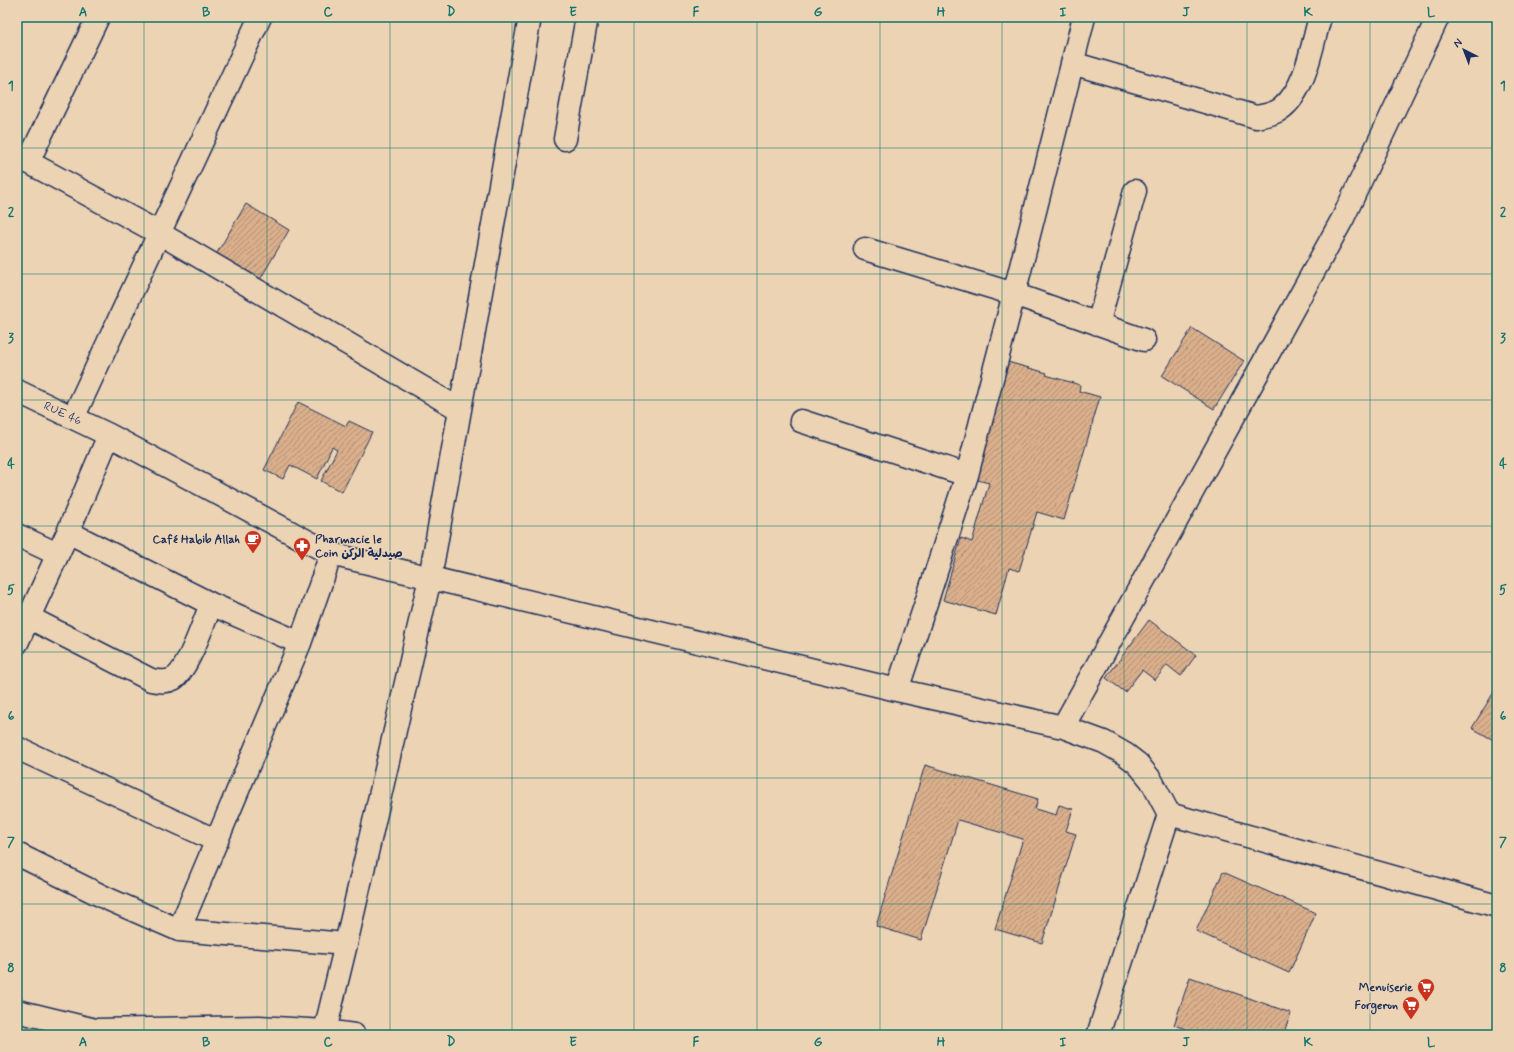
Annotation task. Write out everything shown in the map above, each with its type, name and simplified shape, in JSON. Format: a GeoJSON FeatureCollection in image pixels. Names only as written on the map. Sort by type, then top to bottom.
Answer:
{"type":"FeatureCollection","features":[{"type":"Feature","properties":{"kind":"street"},"geometry":{"type":"LineString","coordinates":[[98,17],[23,159],[159,233],[459,409]]}},
{"type":"Feature","properties":{"kind":"street"},"geometry":{"type":"LineString","coordinates":[[73,418],[260,17]]}},
{"type":"Feature","properties":{"kind":"street"},"geometry":{"type":"LineString","coordinates":[[324,1033],[346,944],[430,578],[530,17]]}},
{"type":"Feature","properties":{"kind":"street"},"geometry":{"type":"LineString","coordinates":[[565,139],[587,17]]}},
{"type":"Feature","properties":{"kind":"street"},"geometry":{"type":"LineString","coordinates":[[897,690],[967,475],[1084,17]]}},
{"type":"Feature","properties":{"kind":"street"},"geometry":{"type":"LineString","coordinates":[[1072,63],[1256,117],[1270,115],[1282,108],[1294,96],[1306,67],[1320,17]]}},
{"type":"Feature","properties":{"kind":"street"},"geometry":{"type":"LineString","coordinates":[[1063,727],[1344,218],[1438,17]]}},
{"type":"Feature","properties":{"kind":"street"},"geometry":{"type":"LineString","coordinates":[[1098,324],[1135,191]]}},
{"type":"Feature","properties":{"kind":"street"},"geometry":{"type":"LineString","coordinates":[[865,250],[1014,294],[1144,340]]}},
{"type":"Feature","properties":{"kind":"street","name":"RUE 46"},"geometry":{"type":"LineString","coordinates":[[17,391],[109,435],[331,554],[897,690],[1063,727],[1104,742],[1125,754],[1138,764],[1151,780],[1169,814]]}},
{"type":"Feature","properties":{"kind":"street"},"geometry":{"type":"LineString","coordinates":[[801,421],[967,475]]}},
{"type":"Feature","properties":{"kind":"street"},"geometry":{"type":"LineString","coordinates":[[17,643],[68,532],[109,435]]}},
{"type":"Feature","properties":{"kind":"street"},"geometry":{"type":"LineString","coordinates":[[68,532],[211,604],[300,643]]}},
{"type":"Feature","properties":{"kind":"street"},"geometry":{"type":"LineString","coordinates":[[17,535],[57,554]]}},
{"type":"Feature","properties":{"kind":"street"},"geometry":{"type":"LineString","coordinates":[[179,930],[300,643],[331,554]]}},
{"type":"Feature","properties":{"kind":"street"},"geometry":{"type":"LineString","coordinates":[[28,617],[151,680],[165,682],[174,679],[187,662],[211,604]]}},
{"type":"Feature","properties":{"kind":"street"},"geometry":{"type":"LineString","coordinates":[[17,748],[217,841]]}},
{"type":"Feature","properties":{"kind":"street"},"geometry":{"type":"LineString","coordinates":[[1098,1035],[1169,814],[1497,906]]}},
{"type":"Feature","properties":{"kind":"street"},"geometry":{"type":"LineString","coordinates":[[17,854],[108,899],[179,930],[346,944]]}},
{"type":"Feature","properties":{"kind":"street"},"geometry":{"type":"LineString","coordinates":[[17,1011],[95,1030],[258,1027],[354,1035]]}},
{"type":"Feature","properties":{"kind":"building"},"geometry":{"type":"Polygon","coordinates":[[[246,204],[289,230],[258,283],[214,258],[246,204]]]}},
{"type":"Feature","properties":{"kind":"building"},"geometry":{"type":"Polygon","coordinates":[[[1192,328],[1244,361],[1214,409],[1162,376],[1192,328]]]}},
{"type":"Feature","properties":{"kind":"building"},"geometry":{"type":"Polygon","coordinates":[[[1004,361],[1047,373],[1046,375],[1080,385],[1079,391],[1100,397],[1064,520],[1037,512],[1019,571],[1009,568],[996,615],[943,600],[961,538],[972,542],[989,483],[970,478],[1004,361]]]}},
{"type":"Feature","properties":{"kind":"building"},"geometry":{"type":"Polygon","coordinates":[[[298,402],[346,426],[349,421],[372,432],[342,492],[321,481],[337,450],[332,447],[317,479],[290,465],[283,479],[264,470],[298,402]]]}},
{"type":"Feature","properties":{"kind":"building"},"geometry":{"type":"Polygon","coordinates":[[[1149,620],[1196,655],[1181,676],[1167,665],[1155,680],[1142,670],[1125,692],[1106,678],[1149,620]]]}},
{"type":"Feature","properties":{"kind":"building"},"geometry":{"type":"Polygon","coordinates":[[[1497,687],[1497,742],[1472,728],[1497,687]]]}},
{"type":"Feature","properties":{"kind":"building"},"geometry":{"type":"Polygon","coordinates":[[[925,765],[1038,799],[1035,809],[1056,815],[1059,805],[1073,809],[1066,831],[1076,834],[1042,943],[995,929],[1023,839],[958,820],[921,940],[876,926],[925,765]]]}},
{"type":"Feature","properties":{"kind":"building"},"geometry":{"type":"Polygon","coordinates":[[[1223,872],[1316,913],[1289,973],[1196,931],[1223,872]]]}},
{"type":"Feature","properties":{"kind":"building"},"geometry":{"type":"Polygon","coordinates":[[[1190,977],[1291,1013],[1283,1035],[1203,1035],[1174,1025],[1190,977]]]}},
{"type":"Feature","properties":{"kind":"place","name":"Café Habib Allah"},"geometry":{"type":"Point","coordinates":[253,554]}},
{"type":"Feature","properties":{"kind":"place","name":"Pharmacie le Coin صيدلية الركن"},"geometry":{"type":"Point","coordinates":[302,561]}},
{"type":"Feature","properties":{"kind":"place","name":"Menuiserie"},"geometry":{"type":"Point","coordinates":[1426,1002]}},
{"type":"Feature","properties":{"kind":"place","name":"Forgeron"},"geometry":{"type":"Point","coordinates":[1411,1020]}}]}
